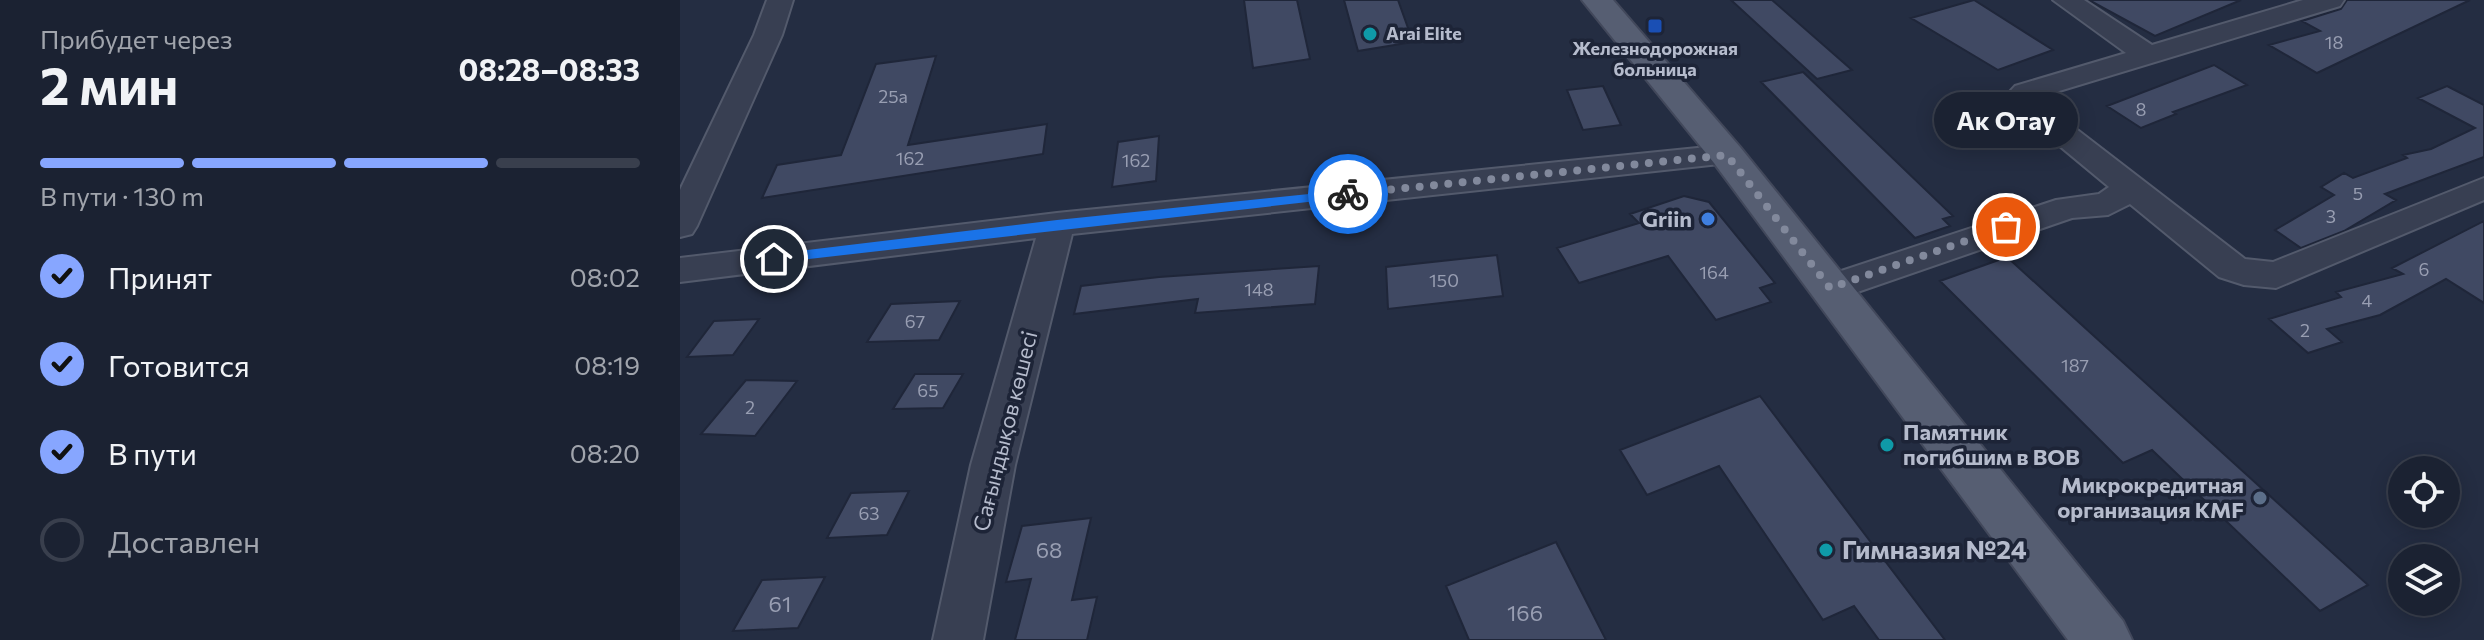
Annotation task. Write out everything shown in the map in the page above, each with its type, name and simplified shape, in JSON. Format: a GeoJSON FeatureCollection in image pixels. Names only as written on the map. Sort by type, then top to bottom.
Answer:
{"type":"FeatureCollection","features":[{"type":"Feature","properties":{"kind":"main road"},"geometry":{"type":"LineString","coordinates":[[1597,0],[1727,155],[2103,640]]}},
{"type":"Feature","properties":{"kind":"street"},"geometry":{"type":"LineString","coordinates":[[680,226],[768,35],[780,0]]}},
{"type":"Feature","properties":{"kind":"street"},"geometry":{"type":"LineString","coordinates":[[2066,0],[2148,55]]}},
{"type":"Feature","properties":{"kind":"street"},"geometry":{"type":"LineString","coordinates":[[2331,0],[2025,92],[2018,99],[2232,268],[2266,276],[2276,275],[2480,194]]}},
{"type":"Feature","properties":{"kind":"street"},"geometry":{"type":"LineString","coordinates":[[680,270],[1057,224],[1727,155]]}},
{"type":"Feature","properties":{"kind":"street"},"geometry":{"type":"LineString","coordinates":[[1830,288],[2068,208],[2108,204],[2129,189]]}},
{"type":"Feature","properties":{"kind":"street","name":"Сағындықов көшесі"},"geometry":{"type":"LineString","coordinates":[[958,640],[993,465],[1057,224]]}},
{"type":"Feature","properties":{"kind":"building"},"geometry":{"type":"Polygon","coordinates":[[[1244,0],[1297,0],[1310,59],[1253,68],[1244,0]]]}},
{"type":"Feature","properties":{"kind":"building"},"geometry":{"type":"Polygon","coordinates":[[[1344,0],[1398,0],[1413,42],[1358,51],[1344,0]]]}},
{"type":"Feature","properties":{"kind":"building"},"geometry":{"type":"Polygon","coordinates":[[[1731,0],[1772,0],[1852,70],[1817,79],[1731,0]]]}},
{"type":"Feature","properties":{"kind":"building"},"geometry":{"type":"Polygon","coordinates":[[[1974,0],[2053,50],[1998,70],[1911,18],[1974,0]]]}},
{"type":"Feature","properties":{"kind":"building"},"geometry":{"type":"Polygon","coordinates":[[[2089,0],[2241,0],[2155,36],[2089,0]]]}},
{"type":"Feature","properties":{"kind":"building"},"geometry":{"type":"Polygon","coordinates":[[[2347,0],[2470,0],[2317,73],[2269,45],[2320,31],[2302,21],[2341,9],[2347,0]]]}},
{"type":"Feature","properties":{"kind":"building"},"geometry":{"type":"Polygon","coordinates":[[[936,56],[908,145],[1047,124],[1043,154],[762,198],[777,165],[841,155],[876,64],[936,56]]]}},
{"type":"Feature","properties":{"kind":"building"},"geometry":{"type":"Polygon","coordinates":[[[2214,65],[2247,85],[2173,112],[2176,114],[2141,128],[2107,106],[2214,65]]]}},
{"type":"Feature","properties":{"kind":"building"},"geometry":{"type":"Polygon","coordinates":[[[1803,72],[1953,216],[1943,219],[1950,226],[1915,238],[1761,82],[1803,72]]]}},
{"type":"Feature","properties":{"kind":"building"},"geometry":{"type":"Polygon","coordinates":[[[1603,86],[1621,125],[1583,130],[1567,90],[1603,86]]]}},
{"type":"Feature","properties":{"kind":"building"},"geometry":{"type":"Polygon","coordinates":[[[2447,86],[2484,105],[2484,157],[2385,194],[2396,200],[2344,231],[2301,248],[2275,230],[2334,195],[2321,187],[2344,173],[2353,178],[2407,158],[2403,155],[2431,149],[2475,128],[2418,98],[2447,86]]]}},
{"type":"Feature","properties":{"kind":"building"},"geometry":{"type":"Polygon","coordinates":[[[1159,136],[1156,181],[1112,187],[1118,142],[1159,136]]]}},
{"type":"Feature","properties":{"kind":"building"},"geometry":{"type":"Polygon","coordinates":[[[1684,196],[1709,202],[1775,283],[1760,288],[1771,302],[1716,320],[1668,256],[1579,283],[1557,248],[1639,223],[1630,214],[1684,196]]]}},
{"type":"Feature","properties":{"kind":"building"},"geometry":{"type":"Polygon","coordinates":[[[2484,221],[2484,303],[2446,279],[2380,315],[2327,329],[2342,342],[2308,353],[2269,319],[2341,297],[2336,292],[2403,274],[2392,268],[2484,221]]]}},
{"type":"Feature","properties":{"kind":"building"},"geometry":{"type":"Polygon","coordinates":[[[1497,255],[1503,296],[1388,309],[1386,267],[1497,255]]]}},
{"type":"Feature","properties":{"kind":"building"},"geometry":{"type":"Polygon","coordinates":[[[2007,257],[2368,585],[2320,611],[2152,450],[2123,463],[1940,281],[2007,257]]]}},
{"type":"Feature","properties":{"kind":"building"},"geometry":{"type":"Polygon","coordinates":[[[1319,266],[1315,304],[1195,313],[1198,299],[1074,314],[1081,286],[1159,277],[1319,266]]]}},
{"type":"Feature","properties":{"kind":"building"},"geometry":{"type":"Polygon","coordinates":[[[960,301],[939,340],[867,342],[891,304],[960,301]]]}},
{"type":"Feature","properties":{"kind":"building"},"geometry":{"type":"Polygon","coordinates":[[[759,319],[733,355],[687,357],[714,321],[759,319]]]}},
{"type":"Feature","properties":{"kind":"building"},"geometry":{"type":"Polygon","coordinates":[[[915,374],[963,374],[943,408],[893,409],[915,374]]]}},
{"type":"Feature","properties":{"kind":"building"},"geometry":{"type":"Polygon","coordinates":[[[746,380],[797,381],[755,436],[701,434],[746,380]]]}},
{"type":"Feature","properties":{"kind":"building","name":"Гимназия №24"},"geometry":{"type":"Polygon","coordinates":[[[1760,396],[1945,640],[1879,640],[1854,606],[1823,620],[1719,466],[1647,495],[1620,450],[1760,396]]]}},
{"type":"Feature","properties":{"kind":"building"},"geometry":{"type":"Polygon","coordinates":[[[909,491],[887,535],[827,538],[851,493],[909,491]]]}},
{"type":"Feature","properties":{"kind":"building"},"geometry":{"type":"Polygon","coordinates":[[[1091,518],[1072,600],[1097,597],[1087,640],[1015,640],[1031,579],[1006,582],[1022,526],[1091,518]]]}},
{"type":"Feature","properties":{"kind":"building"},"geometry":{"type":"Polygon","coordinates":[[[1556,542],[1606,640],[1469,640],[1446,586],[1556,542]]]}},
{"type":"Feature","properties":{"kind":"building"},"geometry":{"type":"Polygon","coordinates":[[[825,577],[798,628],[733,631],[762,580],[825,577]]]}},
{"type":"Feature","properties":{"kind":"way so far"},"geometry":{"type":"LineString","coordinates":[[1348,194],[1727,155],[1830,288],[2006,227]]}},
{"type":"Feature","properties":{"kind":"place","name":"Железнодорожная больница"},"geometry":{"type":"Point","coordinates":[1655,26]}},
{"type":"Feature","properties":{"kind":"place","name":"Arai Elite"},"geometry":{"type":"Point","coordinates":[1370,34]}},
{"type":"Feature","properties":{"kind":"place","name":"Griin"},"geometry":{"type":"Point","coordinates":[1708,219]}},
{"type":"Feature","properties":{"kind":"place","name":"Ак Отау"},"geometry":{"type":"Point","coordinates":[2006,227]}},
{"type":"Feature","properties":{"kind":"place","name":"Памятник погибшим в ВОВ"},"geometry":{"type":"Point","coordinates":[1887,445]}},
{"type":"Feature","properties":{"kind":"place","name":"Микрокредитная организация KMF"},"geometry":{"type":"Point","coordinates":[2260,498]}},
{"type":"Feature","properties":{"kind":"place","name":"Гимназия №24"},"geometry":{"type":"Point","coordinates":[1826,550]}},
{"type":"Feature","properties":{"kind":"route"},"geometry":{"type":"LineString","coordinates":[[774,259],[1057,224],[1348,194]]}}]}
